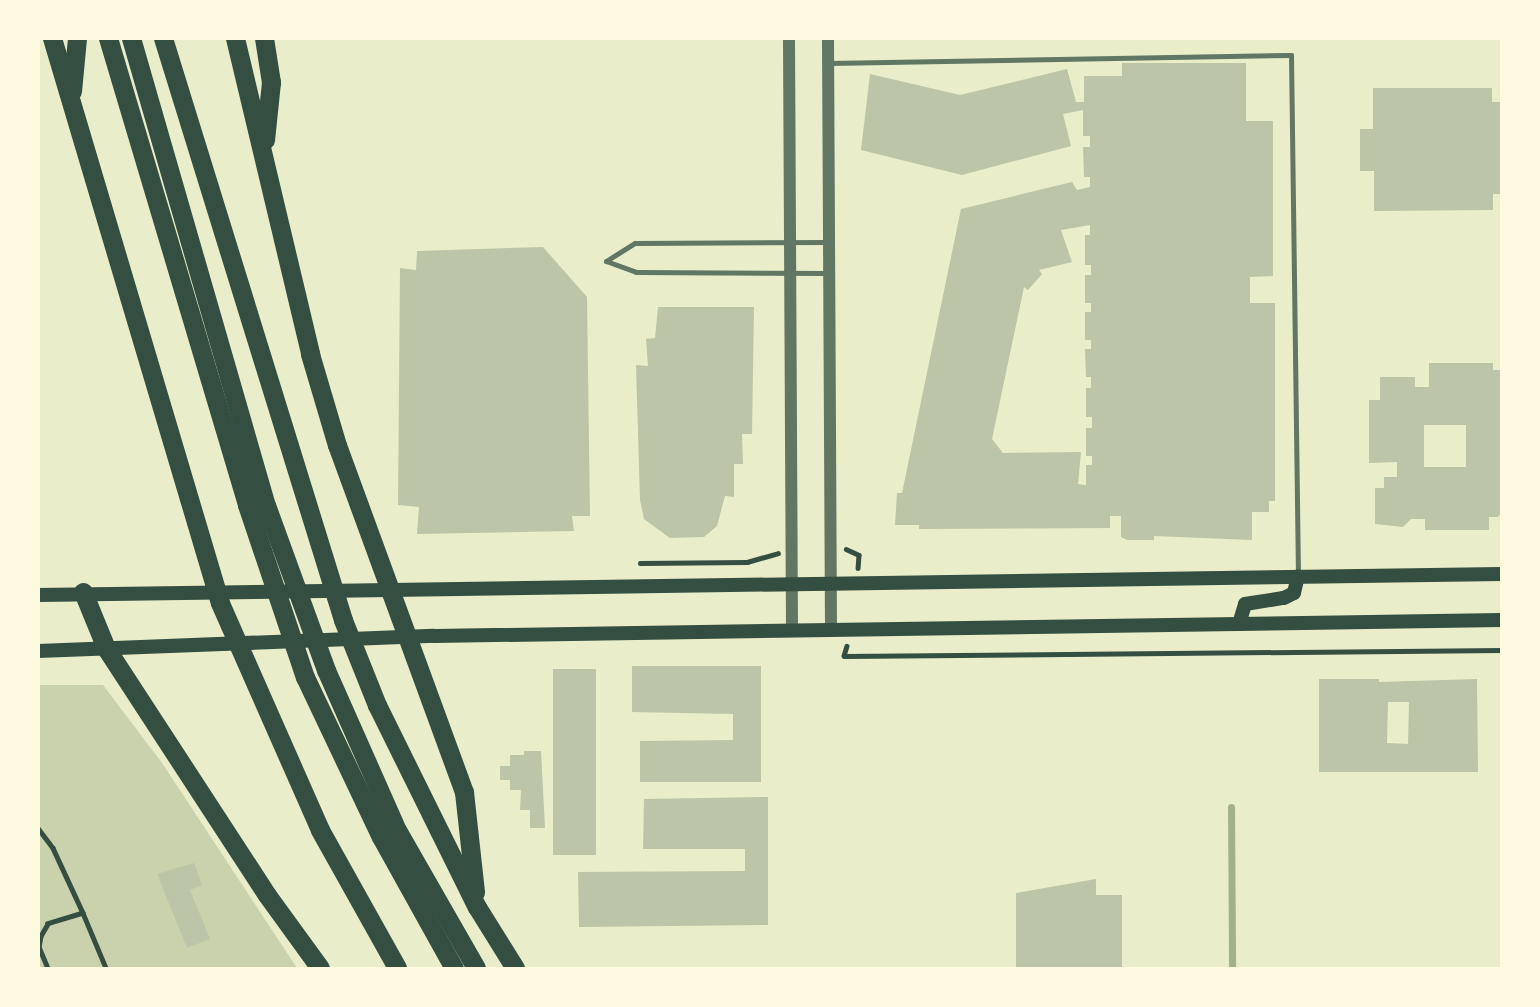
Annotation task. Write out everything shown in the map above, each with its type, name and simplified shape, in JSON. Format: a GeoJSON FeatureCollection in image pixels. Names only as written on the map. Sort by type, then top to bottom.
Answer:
{"type":"FeatureCollection","features":[{"type":"Feature","properties":{"kind":"highway"},"geometry":{"type":"LineString","coordinates":[[52,38],[224,615],[320,830],[397,968]]}},
{"type":"Feature","properties":{"kind":"highway"},"geometry":{"type":"LineString","coordinates":[[72,99],[78,38]]}},
{"type":"Feature","properties":{"kind":"highway"},"geometry":{"type":"LineString","coordinates":[[108,38],[247,505],[305,677],[382,837],[454,968]]}},
{"type":"Feature","properties":{"kind":"highway"},"geometry":{"type":"LineString","coordinates":[[131,38],[266,505],[326,670],[397,830],[476,968]]}},
{"type":"Feature","properties":{"kind":"highway"},"geometry":{"type":"LineString","coordinates":[[163,38],[343,620],[377,705],[477,907],[515,968]]}},
{"type":"Feature","properties":{"kind":"highway"},"geometry":{"type":"LineString","coordinates":[[234,38],[310,354],[337,445],[464,792],[477,907]]}},
{"type":"Feature","properties":{"kind":"highway"},"geometry":{"type":"LineString","coordinates":[[264,38],[271,82],[264,155]]}},
{"type":"Feature","properties":{"kind":"highway"},"geometry":{"type":"LineString","coordinates":[[83,592],[106,649],[267,895],[320,968]]}},
{"type":"Feature","properties":{"kind":"main road"},"geometry":{"type":"LineString","coordinates":[[38,595],[130,591],[1502,573]]}},
{"type":"Feature","properties":{"kind":"main road"},"geometry":{"type":"LineString","coordinates":[[1239,624],[1245,604],[1284,598],[1294,593],[1298,576]]}},
{"type":"Feature","properties":{"kind":"main road"},"geometry":{"type":"LineString","coordinates":[[38,651],[106,649],[150,644],[434,636],[1502,620]]}},
{"type":"Feature","properties":{"kind":"street"},"geometry":{"type":"LineString","coordinates":[[789,38],[792,631]]}},
{"type":"Feature","properties":{"kind":"street"},"geometry":{"type":"LineString","coordinates":[[828,38],[831,631]]}},
{"type":"Feature","properties":{"kind":"lane"},"geometry":{"type":"LineString","coordinates":[[828,64],[1291,55],[1298,576]]}},
{"type":"Feature","properties":{"kind":"lane"},"geometry":{"type":"LineString","coordinates":[[830,242],[635,243],[606,261],[636,272],[830,273]]}},
{"type":"Feature","properties":{"kind":"path"},"geometry":{"type":"LineString","coordinates":[[38,828],[53,848],[106,968]]}},
{"type":"Feature","properties":{"kind":"path"},"geometry":{"type":"LineString","coordinates":[[48,968],[41,959],[41,936],[48,925],[83,913]]}},
{"type":"Feature","properties":{"kind":"green space"},"geometry":{"type":"Polygon","coordinates":[[[38,685],[103,685],[162,763],[297,968],[39,968],[38,685]]]}},
{"type":"Feature","properties":{"kind":"building"},"geometry":{"type":"Polygon","coordinates":[[[1122,63],[1246,63],[1246,121],[1273,121],[1273,276],[1250,277],[1250,303],[1275,303],[1275,501],[1269,501],[1269,512],[1252,512],[1252,540],[1154,536],[1154,540],[1127,540],[1121,537],[1121,516],[1110,516],[1110,528],[919,529],[919,525],[895,525],[897,493],[902,493],[961,209],[1072,182],[1077,190],[1090,187],[1090,177],[1084,177],[1083,147],[1090,147],[1090,136],[1083,136],[1083,110],[1063,114],[1071,146],[962,175],[861,150],[870,74],[960,95],[1067,69],[1076,102],[1084,102],[1084,76],[1122,76],[1122,63]],[[1090,225],[1061,230],[1072,262],[1039,270],[1042,274],[1028,290],[1024,287],[992,439],[1003,453],[1081,452],[1078,484],[1086,485],[1086,465],[1092,465],[1092,456],[1086,456],[1086,428],[1092,428],[1092,417],[1086,417],[1086,388],[1091,388],[1091,377],[1086,377],[1085,349],[1091,349],[1091,340],[1085,340],[1085,312],[1091,312],[1091,303],[1085,303],[1085,275],[1091,275],[1091,265],[1085,265],[1085,235],[1090,235],[1090,225]]]}},
{"type":"Feature","properties":{"kind":"building"},"geometry":{"type":"Polygon","coordinates":[[[1373,88],[1492,88],[1492,102],[1500,102],[1501,194],[1493,194],[1493,210],[1374,211],[1374,171],[1360,171],[1360,129],[1373,129],[1373,88]]]}},
{"type":"Feature","properties":{"kind":"building"},"geometry":{"type":"Polygon","coordinates":[[[543,247],[587,297],[590,516],[572,516],[574,531],[417,534],[419,507],[398,505],[400,268],[416,270],[417,251],[543,247]]]}},
{"type":"Feature","properties":{"kind":"building"},"geometry":{"type":"Polygon","coordinates":[[[658,307],[754,307],[752,434],[742,434],[743,464],[734,464],[734,497],[725,496],[717,526],[704,537],[670,538],[644,519],[640,500],[636,365],[648,366],[646,339],[655,338],[658,307]]]}},
{"type":"Feature","properties":{"kind":"building"},"geometry":{"type":"Polygon","coordinates":[[[1429,363],[1493,363],[1493,370],[1502,370],[1502,511],[1498,517],[1489,517],[1489,530],[1425,530],[1425,519],[1411,519],[1403,527],[1375,524],[1375,488],[1384,488],[1384,477],[1397,477],[1397,462],[1369,463],[1369,400],[1380,400],[1380,377],[1415,377],[1415,387],[1429,387],[1429,363]],[[1424,425],[1424,467],[1466,467],[1466,425],[1424,425]]]}},
{"type":"Feature","properties":{"kind":"building"},"geometry":{"type":"Polygon","coordinates":[[[632,666],[761,666],[761,782],[640,782],[640,741],[733,740],[733,714],[632,712],[632,666]]]}},
{"type":"Feature","properties":{"kind":"building"},"geometry":{"type":"Polygon","coordinates":[[[553,669],[596,669],[596,855],[553,855],[553,669]]]}},
{"type":"Feature","properties":{"kind":"building"},"geometry":{"type":"Polygon","coordinates":[[[1319,679],[1379,679],[1379,682],[1477,679],[1478,772],[1319,772],[1319,679]],[[1388,702],[1387,743],[1408,744],[1409,702],[1388,702]]]}},
{"type":"Feature","properties":{"kind":"building"},"geometry":{"type":"Polygon","coordinates":[[[524,751],[541,751],[545,828],[530,828],[530,810],[520,810],[521,790],[510,790],[510,780],[500,780],[500,766],[510,766],[510,755],[524,755],[524,751]]]}},
{"type":"Feature","properties":{"kind":"building"},"geometry":{"type":"Polygon","coordinates":[[[768,797],[768,925],[579,927],[578,872],[745,871],[745,849],[643,849],[644,799],[768,797]]]}},
{"type":"Feature","properties":{"kind":"building"},"geometry":{"type":"Polygon","coordinates":[[[194,863],[202,885],[190,890],[210,939],[187,948],[157,874],[194,863]]]}},
{"type":"Feature","properties":{"kind":"building"},"geometry":{"type":"Polygon","coordinates":[[[1096,879],[1096,895],[1122,895],[1122,968],[1016,968],[1016,893],[1096,879]]]}},
{"type":"Feature","properties":{"kind":"waterway"},"geometry":{"type":"LineString","coordinates":[[1231,807],[1232,968]]}}]}
